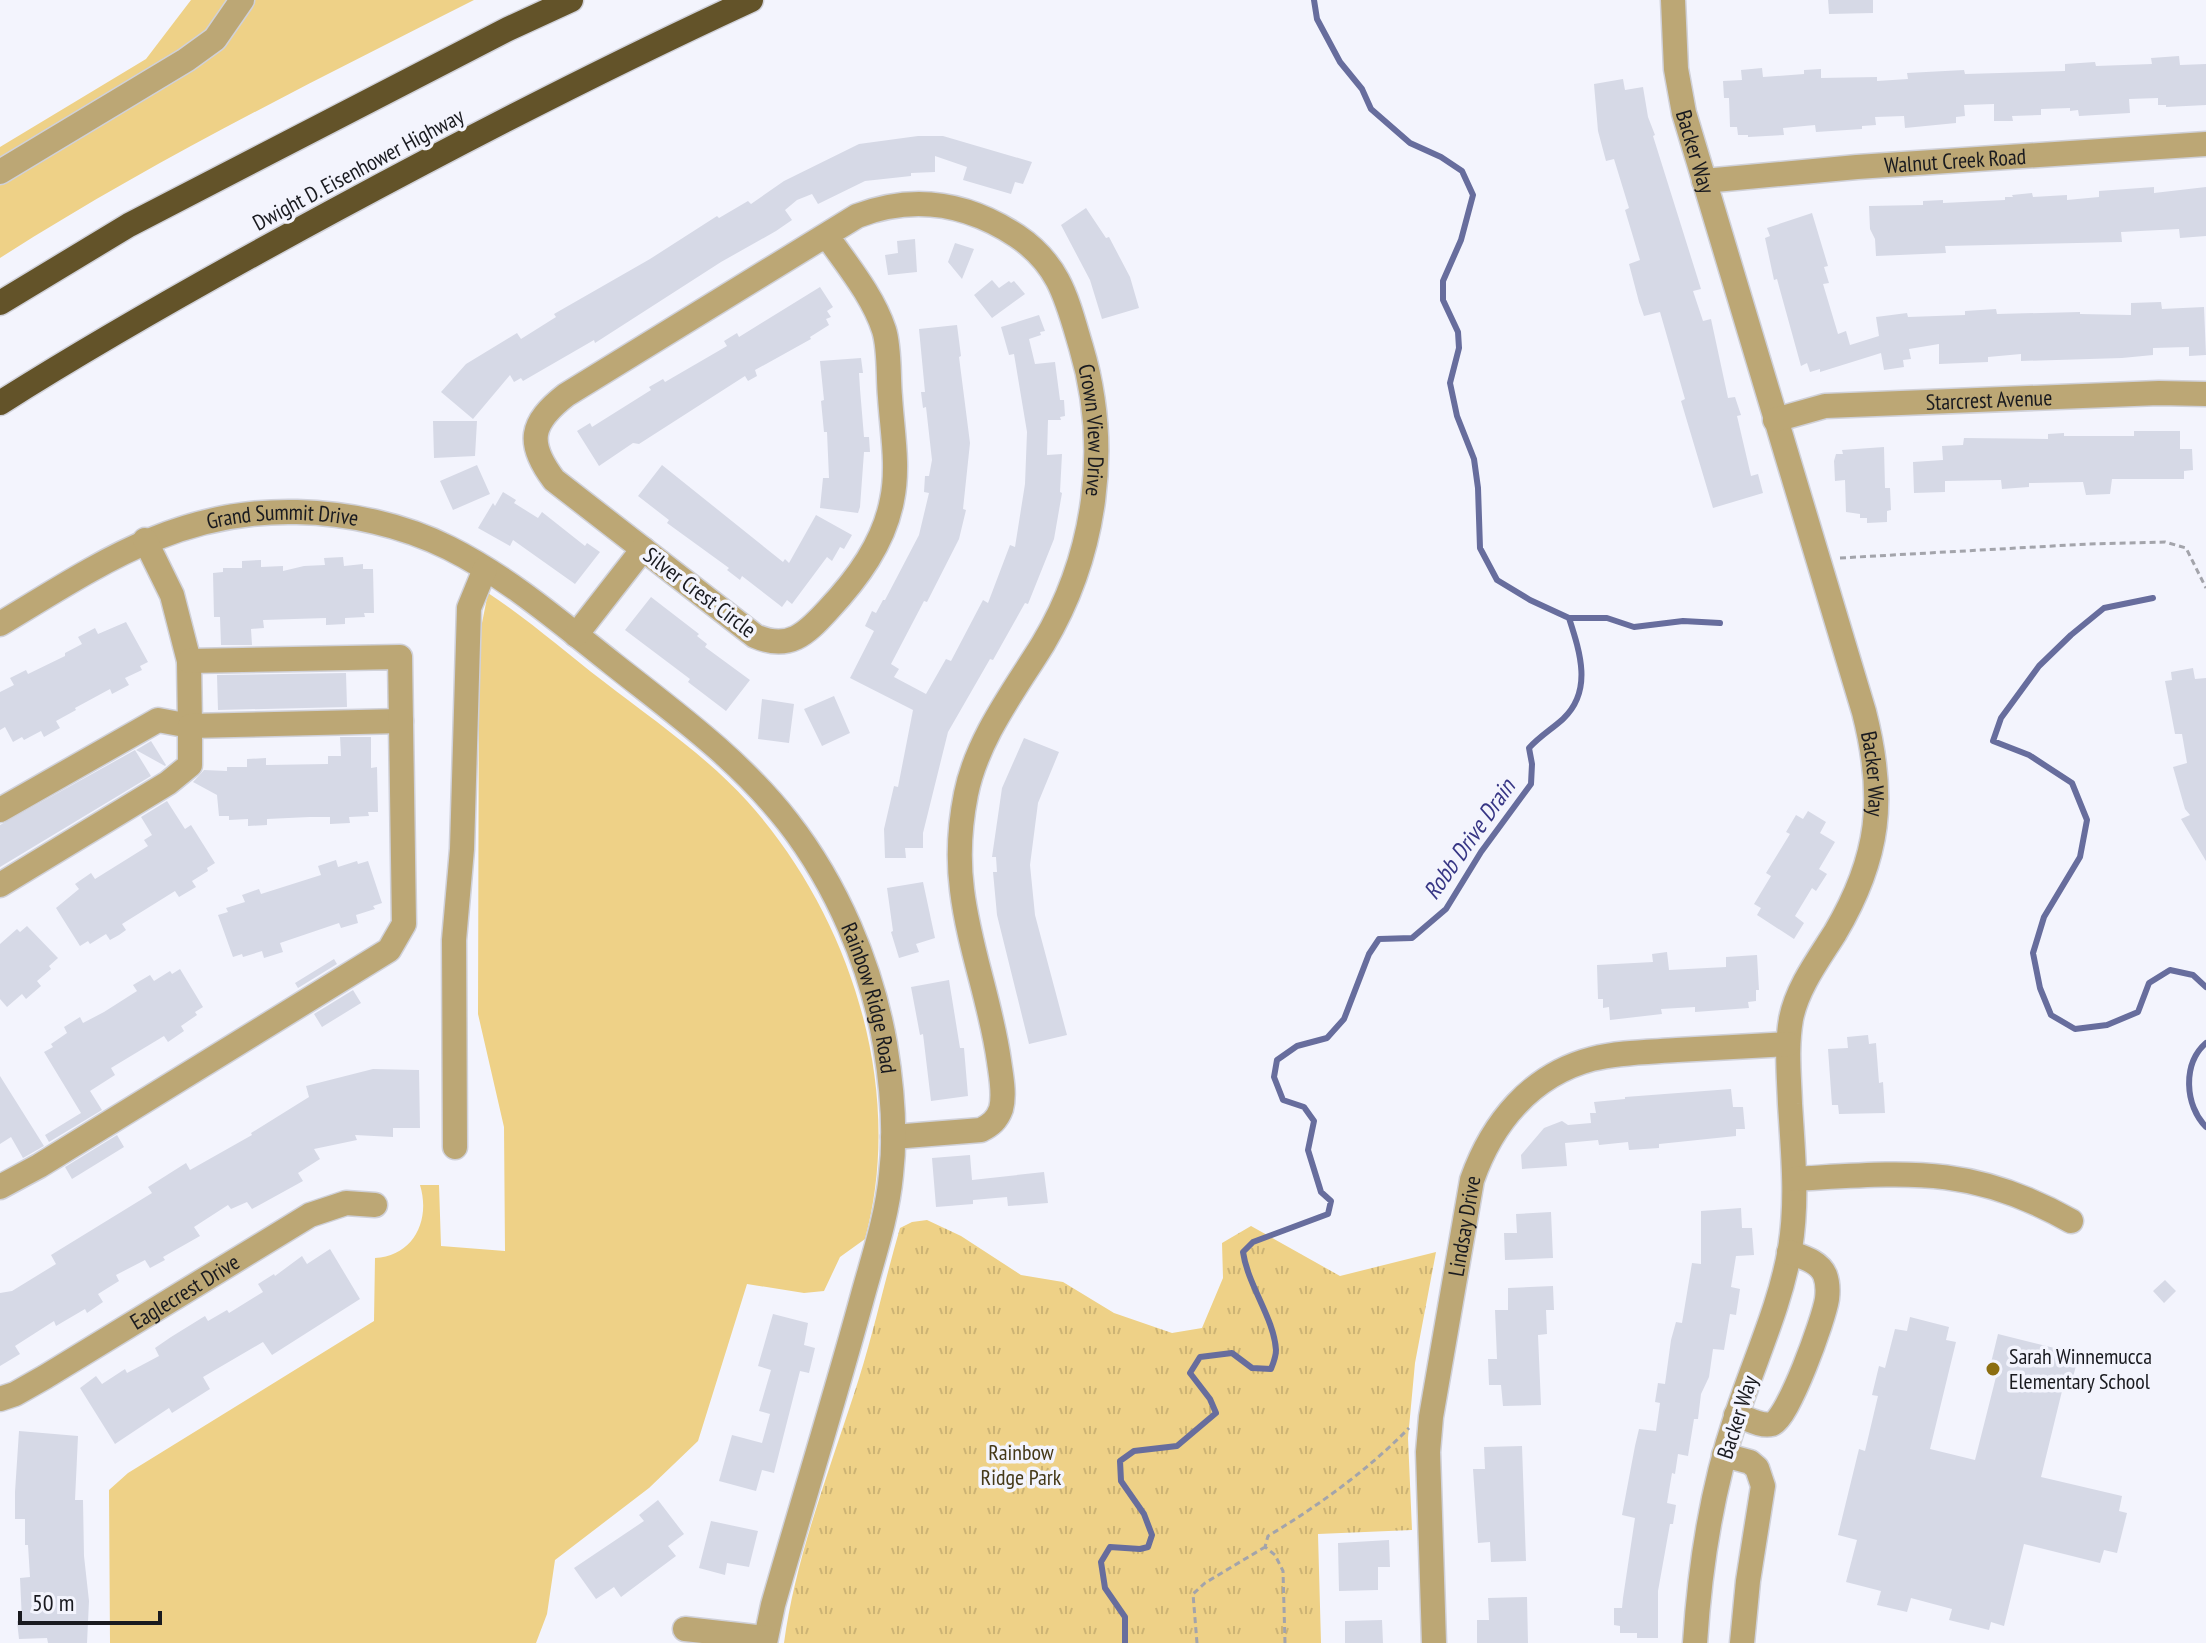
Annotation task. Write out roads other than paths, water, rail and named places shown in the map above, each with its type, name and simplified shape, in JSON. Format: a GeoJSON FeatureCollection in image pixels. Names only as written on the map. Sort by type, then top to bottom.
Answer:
{"type":"FeatureCollection","features":[{"type":"Feature","properties":{"kind":"highway"},"geometry":{"type":"LineString","coordinates":[[0,303],[129,225],[508,29],[571,0]]}},
{"type":"Feature","properties":{"kind":"highway","name":"Dwight D. Eisenhower Highway"},"geometry":{"type":"LineString","coordinates":[[0,403],[142,318],[406,172],[658,43],[751,0]]}},
{"type":"Feature","properties":{"kind":"street"},"geometry":{"type":"LineString","coordinates":[[0,172],[186,60],[215,39],[242,0]]}},
{"type":"Feature","properties":{"kind":"street","name":"Backer Way"},"geometry":{"type":"LineString","coordinates":[[1673,0],[1674,44],[1684,113],[1864,712],[1873,748],[1876,784],[1874,835],[1862,880],[1850,908],[1798,995],[1791,1017],[1788,1044],[1795,1179],[1789,1252],[1776,1304],[1724,1455],[1705,1539],[1695,1643]]}},
{"type":"Feature","properties":{"kind":"street","name":"Walnut Creek Road"},"geometry":{"type":"LineString","coordinates":[[1704,181],[1873,166],[2206,144]]}},
{"type":"Feature","properties":{"kind":"street","name":"Crown View Drive"},"geometry":{"type":"LineString","coordinates":[[535,439],[542,416],[566,395],[857,216],[876,209],[938,203],[983,216],[1025,242],[1044,258],[1057,276],[1085,360],[1097,443],[1093,507],[1084,547],[1058,617],[988,734],[966,792],[960,855],[961,889],[995,1033],[1002,1083],[1001,1107],[993,1123],[981,1130],[893,1137]]}},
{"type":"Feature","properties":{"kind":"street","name":"Silver Crest Circle"},"geometry":{"type":"LineString","coordinates":[[535,439],[538,454],[554,480],[755,636],[768,642],[781,642],[797,638],[810,629],[847,590],[868,561],[892,501],[895,471],[885,333],[866,294],[827,236]]}},
{"type":"Feature","properties":{"kind":"street","name":"Starcrest Avenue"},"geometry":{"type":"LineString","coordinates":[[1775,420],[1825,406],[2159,393],[2206,394]]}},
{"type":"Feature","properties":{"kind":"street","name":"Grand Summit Drive"},"geometry":{"type":"LineString","coordinates":[[0,624],[114,555],[145,540],[220,518],[297,512],[340,515],[419,535]]}},
{"type":"Feature","properties":{"kind":"street","name":"Rainbow Ridge Road"},"geometry":{"type":"LineString","coordinates":[[419,535],[485,569],[576,635],[722,750],[787,821],[813,858],[852,933],[877,1009],[885,1045],[893,1137],[891,1175],[883,1218],[765,1641]]}},
{"type":"Feature","properties":{"kind":"street"},"geometry":{"type":"LineString","coordinates":[[0,885],[168,783],[190,765],[189,661],[172,595],[145,540]]}},
{"type":"Feature","properties":{"kind":"street"},"geometry":{"type":"LineString","coordinates":[[576,635],[643,549]]}},
{"type":"Feature","properties":{"kind":"street"},"geometry":{"type":"LineString","coordinates":[[455,1147],[454,955],[462,849],[469,608],[485,569]]}},
{"type":"Feature","properties":{"kind":"street"},"geometry":{"type":"LineString","coordinates":[[0,1187],[91,1135],[389,950],[404,924],[400,657],[189,661]]}},
{"type":"Feature","properties":{"kind":"street"},"geometry":{"type":"LineString","coordinates":[[0,810],[158,720],[190,726],[401,721]]}},
{"type":"Feature","properties":{"kind":"street","name":"Lindsay Drive"},"geometry":{"type":"LineString","coordinates":[[1434,1643],[1428,1452],[1432,1403],[1472,1180],[1496,1127],[1516,1103],[1541,1082],[1590,1059],[1619,1054],[1788,1044]]}},
{"type":"Feature","properties":{"kind":"street"},"geometry":{"type":"LineString","coordinates":[[1795,1179],[1889,1174],[1946,1176],[1986,1184],[2024,1197],[2071,1221]]}},
{"type":"Feature","properties":{"kind":"street","name":"Eaglecrest Drive"},"geometry":{"type":"LineString","coordinates":[[0,1399],[45,1377],[310,1215],[346,1203],[375,1205]]}},
{"type":"Feature","properties":{"kind":"street"},"geometry":{"type":"LineString","coordinates":[[1736,1415],[1760,1423],[1773,1424],[1779,1419],[1823,1315],[1827,1286],[1823,1270],[1817,1264],[1789,1252]]}},
{"type":"Feature","properties":{"kind":"street"},"geometry":{"type":"LineString","coordinates":[[1724,1455],[1750,1462],[1757,1468],[1763,1486],[1742,1643]]}},
{"type":"Feature","properties":{"kind":"street"},"geometry":{"type":"LineString","coordinates":[[685,1629],[765,1641]]}},
{"type":"Feature","properties":{"kind":"waterway","name":"Robb Drive Drain"},"geometry":{"type":"LineString","coordinates":[[1125,1643],[1125,1617],[1105,1588],[1101,1562],[1110,1547],[1148,1547],[1152,1535],[1144,1514],[1121,1481],[1120,1461],[1134,1451],[1177,1446],[1216,1413],[1210,1399],[1190,1373],[1200,1357],[1232,1353],[1252,1368],[1271,1369],[1276,1352],[1274,1338],[1243,1252],[1253,1242],[1328,1214],[1331,1201],[1321,1192],[1308,1150],[1314,1121],[1304,1107],[1283,1100],[1274,1077],[1277,1060],[1297,1046],[1327,1038],[1344,1019],[1369,954],[1379,939],[1412,938],[1446,909],[1481,852],[1531,784],[1529,748],[1572,708],[1581,684],[1580,658],[1569,618],[1497,580],[1480,548],[1474,459],[1457,416],[1450,383],[1459,348],[1458,332],[1443,300],[1443,281],[1461,240],[1473,195],[1462,171],[1410,143],[1371,109],[1362,89],[1340,62],[1317,19],[1314,0]]}},
{"type":"Feature","properties":{"kind":"waterway"},"geometry":{"type":"LineString","coordinates":[[2153,598],[2104,608],[2071,635],[2039,666],[2001,718],[1993,741],[2029,755],[2072,783],[2087,820],[2080,857],[2044,917],[2033,953],[2040,988],[2051,1015],[2075,1029],[2107,1025],[2138,1012],[2149,983],[2170,970],[2193,975],[2206,987]]}},
{"type":"Feature","properties":{"kind":"waterway"},"geometry":{"type":"LineString","coordinates":[[1569,618],[1607,618],[1634,627],[1683,621],[1720,623]]}},
{"type":"Feature","properties":{"kind":"waterway"},"geometry":{"type":"LineString","coordinates":[[2206,1043],[2193,1062],[2189,1085],[2194,1108],[2206,1127]]}},
{"type":"Feature","properties":{"kind":"place","name":"Sarah Winnemucca Elementary School"},"geometry":{"type":"Point","coordinates":[1993,1369]}},
{"type":"Feature","properties":{"kind":"park label","name":"Rainbow Ridge Park"},"geometry":{"type":"Point","coordinates":[1021,1464]}}]}
